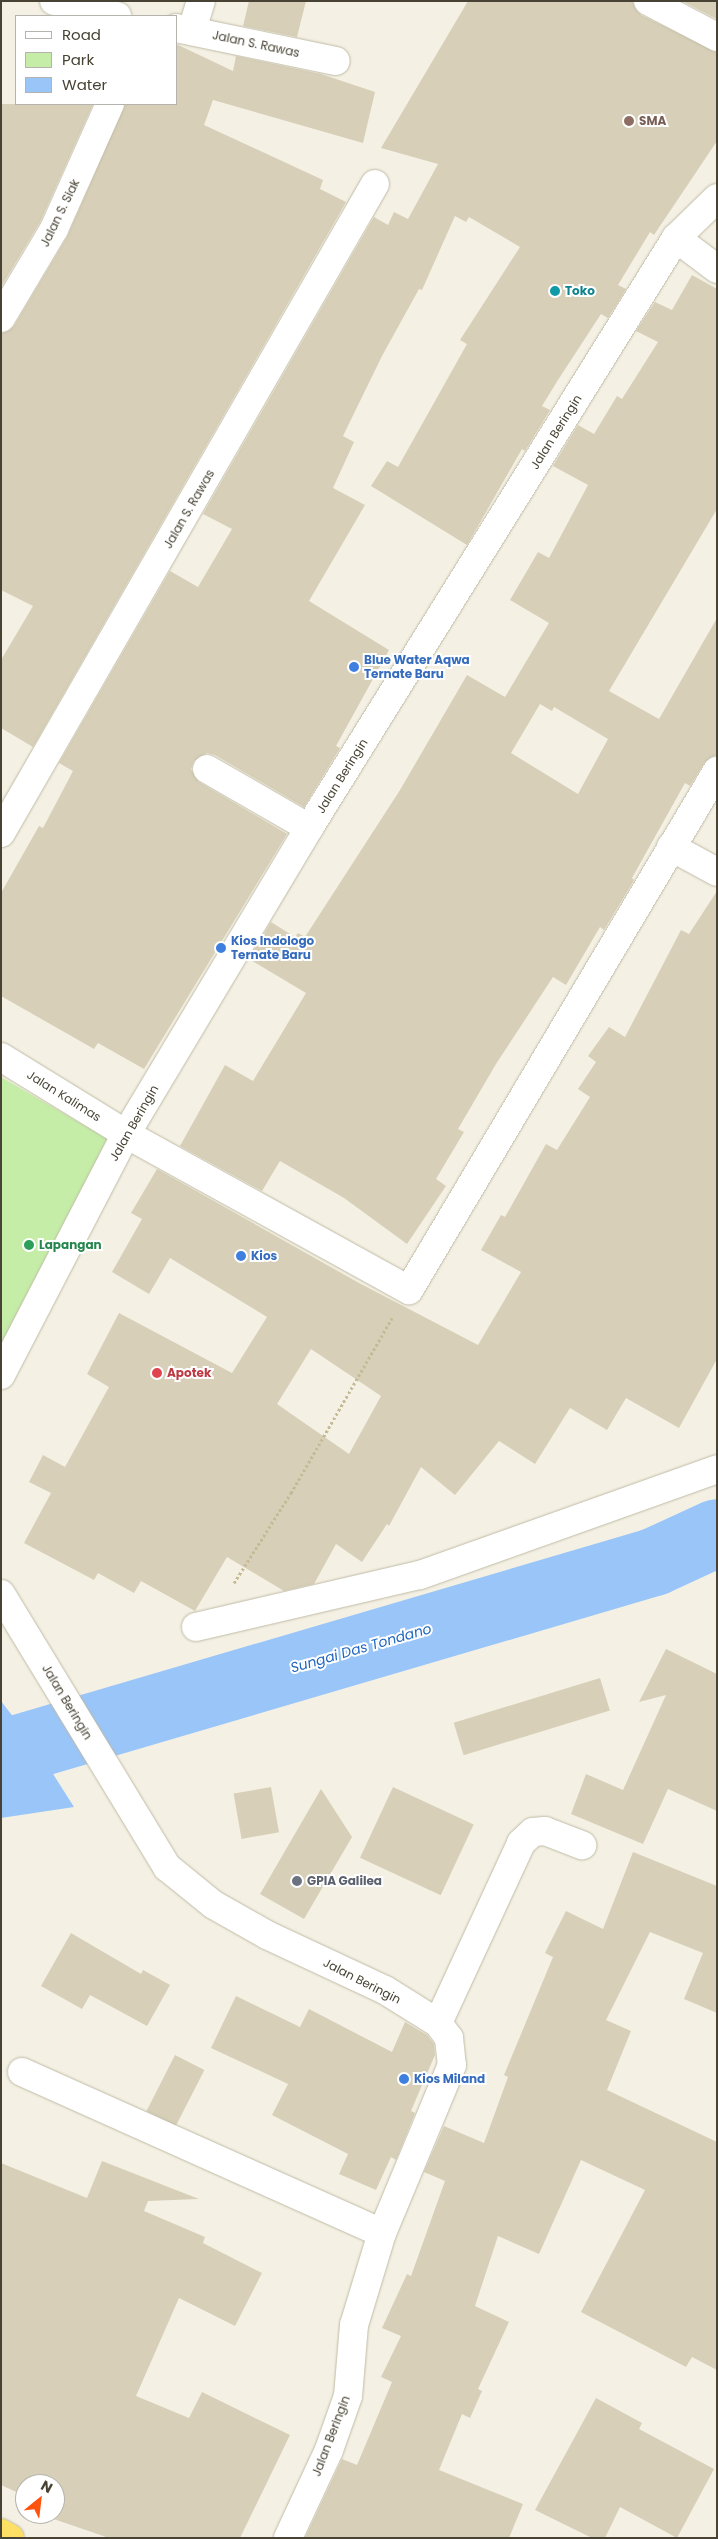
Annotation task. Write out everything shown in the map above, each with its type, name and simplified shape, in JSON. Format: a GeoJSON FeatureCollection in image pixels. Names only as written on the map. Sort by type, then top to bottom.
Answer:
{"type":"FeatureCollection","features":[{"type":"Feature","properties":{"kind":"highway"},"geometry":{"type":"LineString","coordinates":[[1,2533],[10,2538]]}},
{"type":"Feature","properties":{"kind":"street"},"geometry":{"type":"LineString","coordinates":[[54,1],[113,15]]}},
{"type":"Feature","properties":{"kind":"street"},"geometry":{"type":"LineString","coordinates":[[184,29],[201,1]]}},
{"type":"Feature","properties":{"kind":"street"},"geometry":{"type":"LineString","coordinates":[[648,1],[717,37]]}},
{"type":"Feature","properties":{"kind":"street","name":"Jalan S. Rawas"},"geometry":{"type":"LineString","coordinates":[[184,29],[336,61]]}},
{"type":"Feature","properties":{"kind":"street","name":"Jalan S. Siak"},"geometry":{"type":"LineString","coordinates":[[1,318],[54,229],[110,105]]}},
{"type":"Feature","properties":{"kind":"street","name":"Jalan S. Rawas"},"geometry":{"type":"LineString","coordinates":[[1,833],[376,184]]}},
{"type":"Feature","properties":{"kind":"street","name":"Jalan Beringin"},"geometry":{"type":"LineString","coordinates":[[1,1375],[126,1134],[310,828],[676,238],[717,198]]}},
{"type":"Feature","properties":{"kind":"street"},"geometry":{"type":"LineString","coordinates":[[676,238],[717,269]]}},
{"type":"Feature","properties":{"kind":"street"},"geometry":{"type":"LineString","coordinates":[[207,769],[310,828]]}},
{"type":"Feature","properties":{"kind":"street"},"geometry":{"type":"LineString","coordinates":[[409,1290],[717,772]]}},
{"type":"Feature","properties":{"kind":"street"},"geometry":{"type":"LineString","coordinates":[[671,847],[717,872]]}},
{"type":"Feature","properties":{"kind":"street","name":"Jalan Kalimas"},"geometry":{"type":"LineString","coordinates":[[1,1057],[126,1134],[409,1290]]}},
{"type":"Feature","properties":{"kind":"street"},"geometry":{"type":"LineString","coordinates":[[202,1626],[420,1575],[717,1469]]}},
{"type":"Feature","properties":{"kind":"street","name":"Jalan Beringin"},"geometry":{"type":"LineString","coordinates":[[1,1594],[168,1866],[214,1905],[267,1935],[385,1990],[438,2023],[449,2038],[452,2065],[382,2232],[354,2326],[348,2396],[329,2450],[288,2538]]}},
{"type":"Feature","properties":{"kind":"street"},"geometry":{"type":"LineString","coordinates":[[438,2023],[521,1844],[533,1832],[545,1830],[582,1844]]}},
{"type":"Feature","properties":{"kind":"street"},"geometry":{"type":"LineString","coordinates":[[22,2072],[382,2232]]}},
{"type":"Feature","properties":{"kind":"path"},"geometry":{"type":"LineString","coordinates":[[202,1626],[291,1493],[409,1290]]}},
{"type":"Feature","properties":{"kind":"green space","name":"Lapangan"},"geometry":{"type":"Polygon","coordinates":[[[1,1077],[113,1142],[1,1348],[1,1077]]]}},
{"type":"Feature","properties":{"kind":"water"},"geometry":{"type":"Polygon","coordinates":[[[1,1701],[34,1744],[74,1807],[1,1818],[1,1701]]]}},
{"type":"Feature","properties":{"kind":"building"},"geometry":{"type":"Polygon","coordinates":[[[249,1],[306,1],[297,37],[243,26],[249,1]]]}},
{"type":"Feature","properties":{"kind":"building"},"geometry":{"type":"Polygon","coordinates":[[[468,1],[632,1],[641,15],[717,52],[717,141],[654,235],[650,232],[618,285],[626,289],[608,318],[601,314],[558,380],[542,406],[550,410],[525,451],[522,449],[467,545],[371,486],[387,461],[398,467],[467,344],[460,340],[520,247],[469,217],[466,222],[455,216],[422,290],[419,289],[382,356],[343,436],[354,442],[333,488],[365,505],[309,601],[389,650],[336,746],[340,748],[304,807],[215,755],[207,753],[194,761],[191,769],[199,782],[287,834],[144,1069],[98,1043],[94,1049],[1,996],[1,893],[39,826],[43,828],[73,771],[59,763],[170,571],[198,587],[232,529],[203,514],[374,217],[388,225],[394,212],[408,219],[438,164],[381,148],[468,1]]]}},
{"type":"Feature","properties":{"kind":"building"},"geometry":{"type":"Polygon","coordinates":[[[682,1],[717,1],[717,19],[682,1]]]}},
{"type":"Feature","properties":{"kind":"building"},"geometry":{"type":"Polygon","coordinates":[[[178,45],[233,71],[236,56],[321,74],[375,92],[363,143],[213,100],[204,125],[323,180],[320,189],[346,202],[33,747],[1,728],[1,660],[33,606],[1,590],[1,334],[14,326],[67,237],[125,105],[178,105],[178,45]]]}},
{"type":"Feature","properties":{"kind":"building"},"geometry":{"type":"Polygon","coordinates":[[[1,104],[93,105],[40,222],[1,287],[1,104]]]}},
{"type":"Feature","properties":{"kind":"building"},"geometry":{"type":"Polygon","coordinates":[[[692,275],[717,289],[717,509],[609,691],[659,719],[717,618],[717,755],[704,763],[690,786],[685,783],[632,878],[634,880],[604,930],[600,927],[566,985],[553,977],[496,1064],[458,1129],[464,1132],[436,1179],[446,1186],[407,1244],[344,1198],[280,1161],[262,1191],[180,1146],[225,1065],[253,1081],[306,993],[249,959],[271,922],[295,937],[298,933],[305,937],[400,790],[467,675],[505,697],[549,623],[510,600],[538,552],[549,558],[588,485],[553,466],[578,425],[594,434],[617,396],[622,399],[658,342],[636,331],[655,302],[672,310],[692,275]],[[540,704],[511,753],[578,794],[608,739],[554,707],[552,711],[540,704]]]}},
{"type":"Feature","properties":{"kind":"building"},"geometry":{"type":"Polygon","coordinates":[[[717,891],[717,1359],[679,1428],[626,1398],[607,1430],[570,1408],[535,1464],[499,1441],[455,1495],[421,1467],[389,1526],[387,1524],[362,1562],[336,1544],[314,1584],[284,1591],[227,1557],[195,1611],[141,1581],[134,1593],[98,1573],[94,1580],[24,1543],[51,1493],[29,1482],[43,1455],[65,1467],[109,1387],[87,1374],[119,1313],[232,1373],[267,1317],[170,1258],[149,1294],[112,1272],[142,1219],[131,1213],[157,1169],[359,1283],[478,1345],[521,1272],[481,1250],[501,1215],[505,1217],[546,1144],[557,1150],[590,1097],[578,1089],[596,1062],[588,1056],[609,1027],[625,1037],[681,930],[689,934],[717,891]],[[311,1349],[277,1404],[349,1454],[381,1396],[311,1349]]]}},
{"type":"Feature","properties":{"kind":"building"},"geometry":{"type":"Polygon","coordinates":[[[666,1649],[717,1674],[717,1811],[668,1789],[643,1844],[571,1814],[586,1774],[623,1790],[666,1695],[639,1702],[666,1649]]]}},
{"type":"Feature","properties":{"kind":"building"},"geometry":{"type":"Polygon","coordinates":[[[600,1678],[610,1711],[464,1755],[454,1723],[600,1678]]]}},
{"type":"Feature","properties":{"kind":"building"},"geometry":{"type":"Polygon","coordinates":[[[271,1787],[279,1832],[242,1839],[234,1794],[271,1787]]]}},
{"type":"Feature","properties":{"kind":"building"},"geometry":{"type":"Polygon","coordinates":[[[393,1787],[474,1825],[441,1895],[360,1858],[393,1787]]]}},
{"type":"Feature","properties":{"kind":"building"},"geometry":{"type":"Polygon","coordinates":[[[321,1789],[352,1837],[304,1919],[260,1894],[321,1789]]]}},
{"type":"Feature","properties":{"kind":"building"},"geometry":{"type":"Polygon","coordinates":[[[633,1852],[717,1886],[717,2013],[684,1999],[703,1953],[650,1932],[606,2020],[631,2031],[607,2090],[717,2142],[717,2370],[692,2357],[686,2367],[581,2312],[645,2190],[581,2160],[539,2254],[498,2236],[475,2306],[509,2322],[478,2389],[482,2391],[470,2418],[462,2414],[439,2470],[523,2504],[509,2538],[305,2538],[342,2459],[357,2465],[392,2382],[381,2377],[401,2336],[382,2328],[407,2274],[411,2276],[445,2181],[424,2172],[444,2126],[484,2143],[508,2077],[504,2075],[553,1957],[545,1953],[566,1911],[603,1929],[633,1852]]]}},
{"type":"Feature","properties":{"kind":"building"},"geometry":{"type":"Polygon","coordinates":[[[71,1933],[141,1974],[143,1970],[170,1985],[147,2026],[90,1995],[82,2009],[41,1986],[71,1933]]]}},
{"type":"Feature","properties":{"kind":"building"},"geometry":{"type":"Polygon","coordinates":[[[236,1996],[300,2027],[309,2009],[392,2052],[405,2022],[427,2035],[434,2044],[435,2055],[411,2111],[415,2113],[396,2160],[391,2157],[376,2190],[339,2174],[348,2154],[272,2115],[288,2084],[211,2048],[236,1996]]]}},
{"type":"Feature","properties":{"kind":"building"},"geometry":{"type":"Polygon","coordinates":[[[175,2055],[204,2070],[176,2126],[146,2111],[175,2055]]]}},
{"type":"Feature","properties":{"kind":"building"},"geometry":{"type":"Polygon","coordinates":[[[102,2161],[199,2199],[148,2201],[144,2211],[205,2237],[203,2243],[262,2273],[235,2326],[179,2298],[136,2396],[189,2418],[202,2392],[290,2435],[240,2538],[109,2538],[65,2523],[65,2474],[15,2474],[15,2491],[1,2485],[1,2163],[87,2198],[102,2161]]]}},
{"type":"Feature","properties":{"kind":"building"},"geometry":{"type":"Polygon","coordinates":[[[596,2398],[642,2423],[639,2429],[714,2469],[677,2538],[620,2507],[605,2538],[592,2538],[535,2510],[596,2398]]]}},
{"type":"Feature","properties":{"kind":"waterway","name":"Sungai Das Tondano"},"geometry":{"type":"LineString","coordinates":[[1,1754],[654,1562],[717,1533]]}},
{"type":"Feature","properties":{"kind":"place","name":"SMA"},"geometry":{"type":"Point","coordinates":[629,121]}},
{"type":"Feature","properties":{"kind":"place","name":"Toko"},"geometry":{"type":"Point","coordinates":[555,291]}},
{"type":"Feature","properties":{"kind":"place","name":"Blue Water Aqwa Ternate Baru"},"geometry":{"type":"Point","coordinates":[354,667]}},
{"type":"Feature","properties":{"kind":"place","name":"Kios Indologo Ternate Baru"},"geometry":{"type":"Point","coordinates":[221,948]}},
{"type":"Feature","properties":{"kind":"place","name":"Lapangan"},"geometry":{"type":"Point","coordinates":[29,1245]}},
{"type":"Feature","properties":{"kind":"place","name":"Kios"},"geometry":{"type":"Point","coordinates":[241,1256]}},
{"type":"Feature","properties":{"kind":"place","name":"Apotek"},"geometry":{"type":"Point","coordinates":[157,1373]}},
{"type":"Feature","properties":{"kind":"place","name":"GPIA Galilea"},"geometry":{"type":"Point","coordinates":[297,1881]}},
{"type":"Feature","properties":{"kind":"place","name":"Kios Miland"},"geometry":{"type":"Point","coordinates":[404,2079]}}]}
